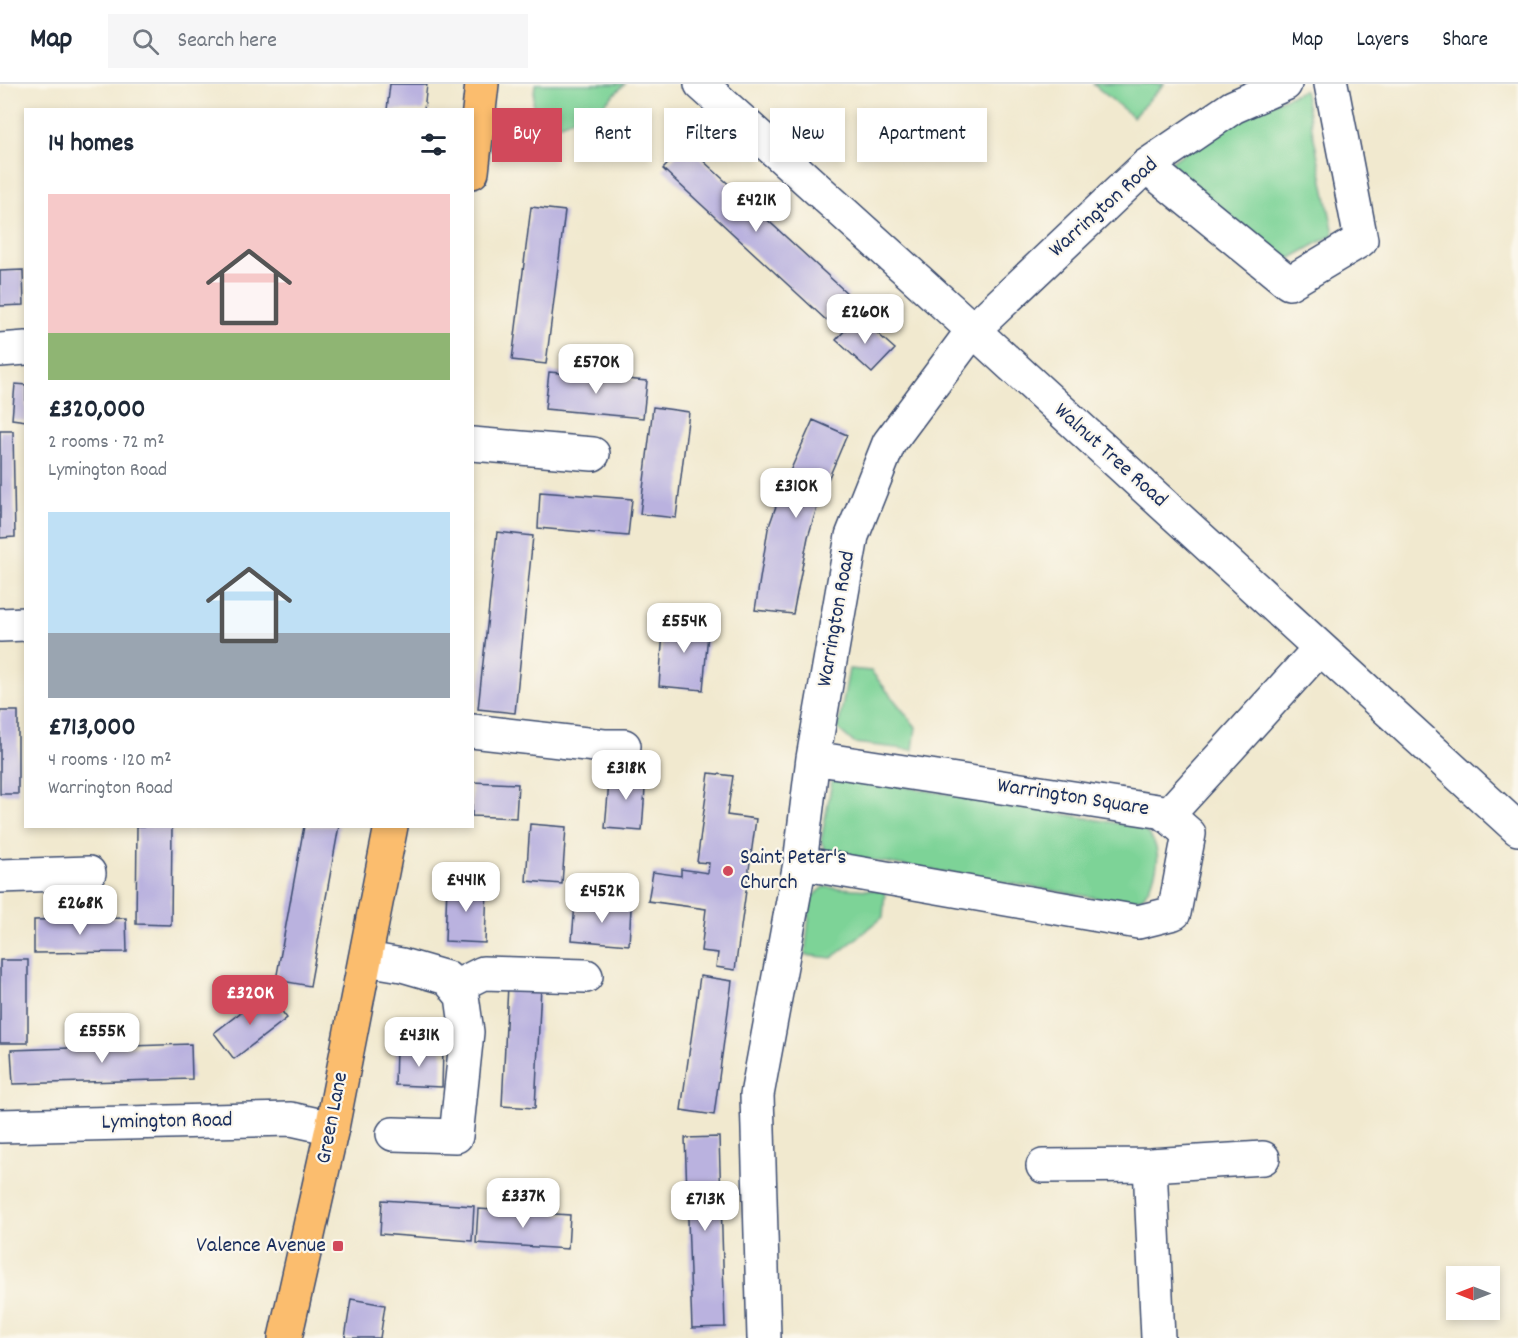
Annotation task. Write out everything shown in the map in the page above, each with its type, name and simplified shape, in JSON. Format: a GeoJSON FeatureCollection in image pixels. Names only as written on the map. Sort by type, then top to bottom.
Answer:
{"type":"FeatureCollection","features":[{"type":"Feature","properties":{"kind":"main road"},"geometry":{"type":"LineString","coordinates":[[474,154],[482,84]]}},
{"type":"Feature","properties":{"kind":"main road","name":"Green Lane"},"geometry":{"type":"LineString","coordinates":[[285,1338],[332,1128],[391,828]]}},
{"type":"Feature","properties":{"kind":"street","name":"Walnut Tree Road"},"geometry":{"type":"LineString","coordinates":[[701,84],[1518,829]]}},
{"type":"Feature","properties":{"kind":"street","name":"Warrington Road"},"geometry":{"type":"LineString","coordinates":[[764,1338],[757,1095],[800,863],[813,758],[852,536],[889,443],[973,330],[1146,166],[1233,107],[1285,84]]}},
{"type":"Feature","properties":{"kind":"street"},"geometry":{"type":"LineString","coordinates":[[1146,166],[1289,283],[1360,240],[1331,84]]}},
{"type":"Feature","properties":{"kind":"street"},"geometry":{"type":"LineString","coordinates":[[0,350],[24,348]]}},
{"type":"Feature","properties":{"kind":"street"},"geometry":{"type":"LineString","coordinates":[[474,444],[593,454]]}},
{"type":"Feature","properties":{"kind":"street"},"geometry":{"type":"LineString","coordinates":[[0,625],[24,624]]}},
{"type":"Feature","properties":{"kind":"street"},"geometry":{"type":"LineString","coordinates":[[1167,816],[1320,648]]}},
{"type":"Feature","properties":{"kind":"street"},"geometry":{"type":"LineString","coordinates":[[474,731],[604,746],[624,746]]}},
{"type":"Feature","properties":{"kind":"street","name":"Warrington Square"},"geometry":{"type":"LineString","coordinates":[[800,863],[1138,922],[1174,913],[1189,834],[1164,812],[813,758]]}},
{"type":"Feature","properties":{"kind":"street"},"geometry":{"type":"LineString","coordinates":[[0,876],[89,873]]}},
{"type":"Feature","properties":{"kind":"street"},"geometry":{"type":"LineString","coordinates":[[366,959],[402,965],[447,978],[462,996],[467,1032],[469,1138],[393,1134]]}},
{"type":"Feature","properties":{"kind":"street"},"geometry":{"type":"LineString","coordinates":[[455,987],[483,972],[586,976]]}},
{"type":"Feature","properties":{"kind":"street","name":"Lymington Road"},"geometry":{"type":"LineString","coordinates":[[0,1126],[291,1119],[332,1128]]}},
{"type":"Feature","properties":{"kind":"street"},"geometry":{"type":"LineString","coordinates":[[1043,1166],[1150,1165],[1263,1158]]}},
{"type":"Feature","properties":{"kind":"street"},"geometry":{"type":"LineString","coordinates":[[1150,1165],[1158,1338]]}},
{"type":"Feature","properties":{"kind":"green space"},"geometry":{"type":"Polygon","coordinates":[[[535,84],[625,84],[602,106],[574,108],[574,118],[562,124],[562,108],[533,108],[535,84]]]}},
{"type":"Feature","properties":{"kind":"green space"},"geometry":{"type":"Polygon","coordinates":[[[1093,84],[1164,84],[1133,117],[1093,84]]]}},
{"type":"Feature","properties":{"kind":"green space"},"geometry":{"type":"Polygon","coordinates":[[[1304,90],[1334,234],[1282,263],[1168,164],[1233,120],[1304,90]]]}},
{"type":"Feature","properties":{"kind":"green space"},"geometry":{"type":"Polygon","coordinates":[[[849,669],[871,671],[916,727],[913,750],[854,743],[838,729],[849,669]]]}},
{"type":"Feature","properties":{"kind":"green space"},"geometry":{"type":"Polygon","coordinates":[[[843,776],[1139,827],[1154,842],[1157,851],[1158,860],[1153,879],[1143,897],[1129,901],[1115,901],[829,853],[821,841],[832,781],[843,776]]]}},
{"type":"Feature","properties":{"kind":"green space"},"geometry":{"type":"Polygon","coordinates":[[[824,887],[885,891],[883,917],[832,958],[805,955],[811,898],[824,887]]]}},
{"type":"Feature","properties":{"kind":"building"},"geometry":{"type":"Polygon","coordinates":[[[390,84],[427,84],[424,108],[387,108],[390,84]]]}},
{"type":"Feature","properties":{"kind":"building"},"geometry":{"type":"Polygon","coordinates":[[[670,162],[704,162],[849,295],[826,320],[663,169],[670,162]]]}},
{"type":"Feature","properties":{"kind":"building"},"geometry":{"type":"Polygon","coordinates":[[[531,207],[565,211],[546,364],[512,360],[531,207]]]}},
{"type":"Feature","properties":{"kind":"building"},"geometry":{"type":"Polygon","coordinates":[[[23,270],[24,305],[0,306],[0,271],[23,270]]]}},
{"type":"Feature","properties":{"kind":"building"},"geometry":{"type":"Polygon","coordinates":[[[858,316],[895,349],[872,373],[836,340],[858,316]]]}},
{"type":"Feature","properties":{"kind":"building"},"geometry":{"type":"Polygon","coordinates":[[[549,372],[647,381],[643,418],[545,409],[549,372]]]}},
{"type":"Feature","properties":{"kind":"building"},"geometry":{"type":"Polygon","coordinates":[[[15,384],[24,385],[24,421],[12,419],[15,384]]]}},
{"type":"Feature","properties":{"kind":"building"},"geometry":{"type":"Polygon","coordinates":[[[653,407],[689,412],[676,518],[640,514],[653,407]]]}},
{"type":"Feature","properties":{"kind":"building"},"geometry":{"type":"Polygon","coordinates":[[[813,420],[847,435],[819,501],[808,537],[793,614],[755,610],[768,529],[782,489],[813,420]]]}},
{"type":"Feature","properties":{"kind":"building"},"geometry":{"type":"Polygon","coordinates":[[[0,431],[13,431],[15,537],[0,538],[0,431]]]}},
{"type":"Feature","properties":{"kind":"building"},"geometry":{"type":"Polygon","coordinates":[[[540,492],[632,499],[628,536],[538,528],[540,492]]]}},
{"type":"Feature","properties":{"kind":"building"},"geometry":{"type":"Polygon","coordinates":[[[497,532],[533,536],[515,713],[478,709],[497,532]]]}},
{"type":"Feature","properties":{"kind":"building"},"geometry":{"type":"Polygon","coordinates":[[[664,618],[709,622],[703,690],[659,686],[664,618]]]}},
{"type":"Feature","properties":{"kind":"building"},"geometry":{"type":"Polygon","coordinates":[[[0,711],[18,711],[18,794],[0,794],[0,711]]]}},
{"type":"Feature","properties":{"kind":"building"},"geometry":{"type":"Polygon","coordinates":[[[610,771],[646,774],[642,831],[605,828],[610,771]]]}},
{"type":"Feature","properties":{"kind":"building","name":"Saint Peter's Church"},"geometry":{"type":"Polygon","coordinates":[[[709,773],[733,776],[727,815],[756,819],[735,970],[716,967],[718,953],[701,951],[706,909],[648,901],[653,872],[681,876],[681,869],[708,873],[709,863],[697,862],[709,773]]]}},
{"type":"Feature","properties":{"kind":"building"},"geometry":{"type":"Polygon","coordinates":[[[474,782],[518,784],[516,818],[474,816],[474,782]]]}},
{"type":"Feature","properties":{"kind":"building"},"geometry":{"type":"Polygon","coordinates":[[[530,824],[566,827],[562,884],[526,881],[530,824]]]}},
{"type":"Feature","properties":{"kind":"building"},"geometry":{"type":"Polygon","coordinates":[[[137,828],[172,828],[171,925],[136,924],[137,828]]]}},
{"type":"Feature","properties":{"kind":"building"},"geometry":{"type":"Polygon","coordinates":[[[304,828],[339,828],[310,986],[276,980],[304,828]]]}},
{"type":"Feature","properties":{"kind":"building"},"geometry":{"type":"Polygon","coordinates":[[[447,884],[487,885],[485,943],[445,941],[447,884]]]}},
{"type":"Feature","properties":{"kind":"building"},"geometry":{"type":"Polygon","coordinates":[[[575,904],[631,908],[629,945],[572,940],[575,904]]]}},
{"type":"Feature","properties":{"kind":"building"},"geometry":{"type":"Polygon","coordinates":[[[126,918],[127,952],[34,953],[34,920],[126,918]]]}},
{"type":"Feature","properties":{"kind":"building"},"geometry":{"type":"Polygon","coordinates":[[[0,960],[28,960],[28,1043],[0,1043],[0,960]]]}},
{"type":"Feature","properties":{"kind":"building"},"geometry":{"type":"Polygon","coordinates":[[[700,976],[732,981],[714,1115],[681,1110],[700,976]]]}},
{"type":"Feature","properties":{"kind":"building"},"geometry":{"type":"Polygon","coordinates":[[[508,985],[541,986],[535,1108],[502,1106],[508,985]]]}},
{"type":"Feature","properties":{"kind":"building"},"geometry":{"type":"Polygon","coordinates":[[[267,992],[287,1018],[234,1059],[214,1033],[267,992]]]}},
{"type":"Feature","properties":{"kind":"building"},"geometry":{"type":"Polygon","coordinates":[[[191,1044],[192,1079],[13,1084],[11,1050],[191,1044]]]}},
{"type":"Feature","properties":{"kind":"building"},"geometry":{"type":"Polygon","coordinates":[[[396,1049],[443,1050],[442,1087],[395,1085],[396,1049]]]}},
{"type":"Feature","properties":{"kind":"building"},"geometry":{"type":"Polygon","coordinates":[[[719,1137],[725,1327],[692,1328],[685,1138],[719,1137]]]}},
{"type":"Feature","properties":{"kind":"building"},"geometry":{"type":"Polygon","coordinates":[[[382,1200],[474,1206],[472,1241],[380,1234],[382,1200]]]}},
{"type":"Feature","properties":{"kind":"building"},"geometry":{"type":"Polygon","coordinates":[[[478,1209],[570,1215],[568,1249],[476,1243],[478,1209]]]}},
{"type":"Feature","properties":{"kind":"building"},"geometry":{"type":"Polygon","coordinates":[[[351,1299],[385,1305],[380,1338],[345,1338],[351,1299]]]}},
{"type":"Feature","properties":{"kind":"place","name":"Saint Peter's Church"},"geometry":{"type":"Point","coordinates":[728,871]}},
{"type":"Feature","properties":{"kind":"place","name":"Valence Avenue"},"geometry":{"type":"Point","coordinates":[338,1246]}}]}
